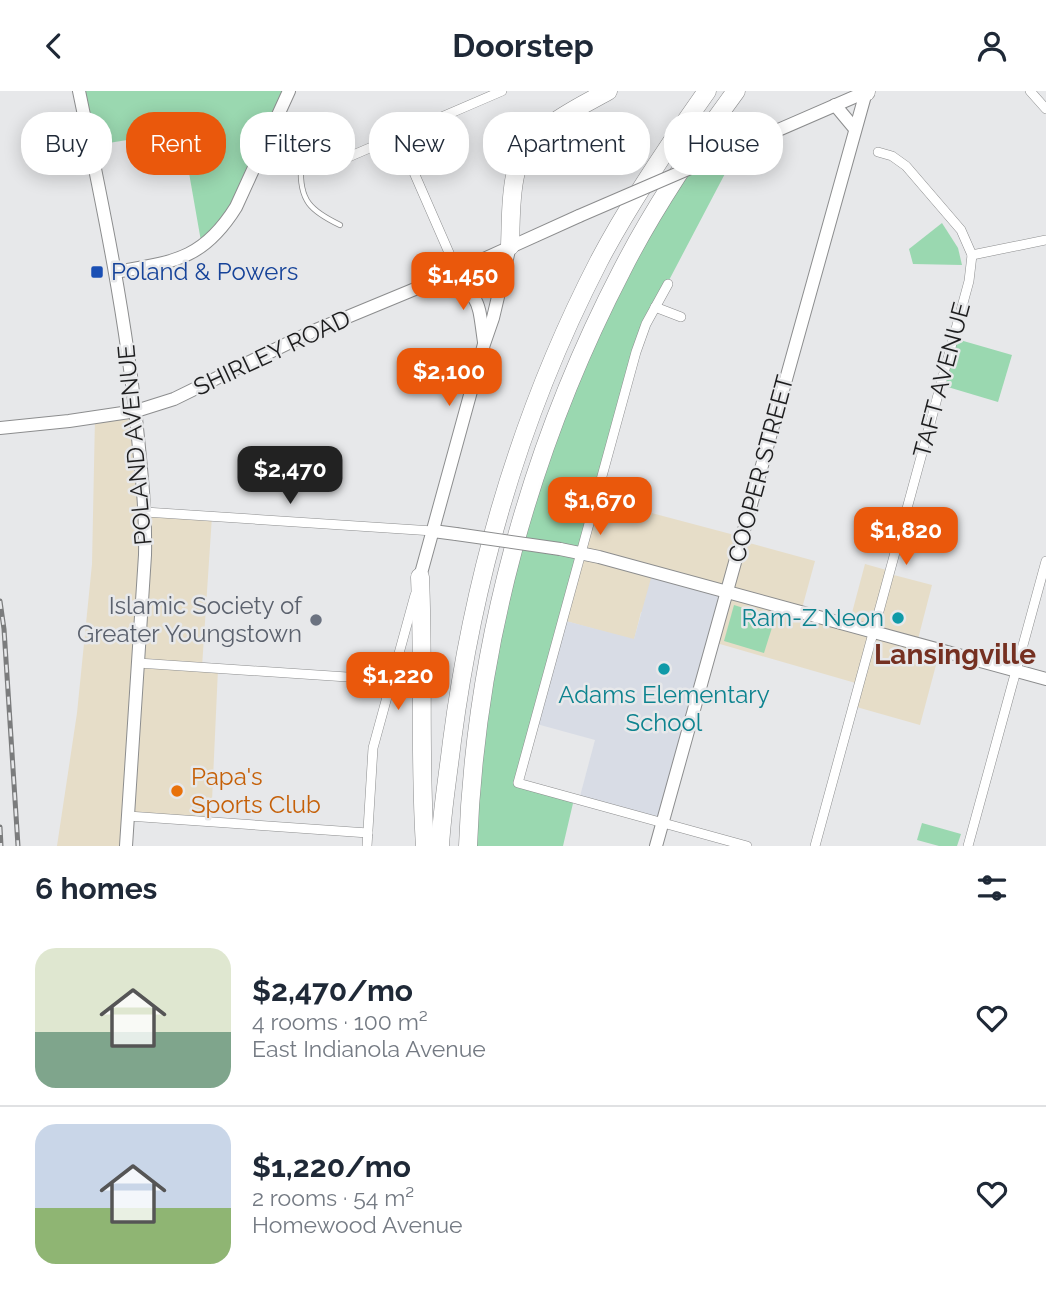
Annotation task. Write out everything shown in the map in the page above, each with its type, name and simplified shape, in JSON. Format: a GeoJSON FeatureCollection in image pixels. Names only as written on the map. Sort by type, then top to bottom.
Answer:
{"type":"FeatureCollection","features":[{"type":"Feature","properties":{"kind":"highway"},"geometry":{"type":"LineString","coordinates":[[510,246],[515,177],[523,155],[536,137],[552,123],[608,91]]}},
{"type":"Feature","properties":{"kind":"highway"},"geometry":{"type":"LineString","coordinates":[[440,846],[467,642],[485,559],[517,454],[565,332],[600,260],[645,181],[707,91]]}},
{"type":"Feature","properties":{"kind":"highway"},"geometry":{"type":"LineString","coordinates":[[468,846],[477,740],[491,647],[508,570],[545,445],[576,367],[622,269],[665,194],[736,91]]}},
{"type":"Feature","properties":{"kind":"highway"},"geometry":{"type":"LineString","coordinates":[[420,577],[421,784],[425,846]]}},
{"type":"Feature","properties":{"kind":"street","name":"POLAND AVENUE"},"geometry":{"type":"LineString","coordinates":[[79,91],[116,272],[131,362],[145,512],[145,561],[126,846]]}},
{"type":"Feature","properties":{"kind":"street"},"geometry":{"type":"LineString","coordinates":[[280,112],[289,91]]}},
{"type":"Feature","properties":{"kind":"street"},"geometry":{"type":"LineString","coordinates":[[453,112],[502,91]]}},
{"type":"Feature","properties":{"kind":"street","name":"SHIRLEY ROAD"},"geometry":{"type":"LineString","coordinates":[[0,428],[136,411],[174,399],[311,333],[867,91]]}},
{"type":"Feature","properties":{"kind":"street","name":"COOPER STREET"},"geometry":{"type":"LineString","coordinates":[[656,846],[867,91]]}},
{"type":"Feature","properties":{"kind":"street"},"geometry":{"type":"LineString","coordinates":[[1030,91],[1046,110]]}},
{"type":"Feature","properties":{"kind":"street"},"geometry":{"type":"LineString","coordinates":[[835,106],[855,129]]}},
{"type":"Feature","properties":{"kind":"street"},"geometry":{"type":"LineString","coordinates":[[878,152],[892,156],[906,166],[961,230],[972,255],[1046,240]]}},
{"type":"Feature","properties":{"kind":"street"},"geometry":{"type":"LineString","coordinates":[[116,272],[182,258],[212,239],[236,207],[251,175]]}},
{"type":"Feature","properties":{"kind":"street"},"geometry":{"type":"LineString","coordinates":[[415,175],[457,271]]}},
{"type":"Feature","properties":{"kind":"street"},"geometry":{"type":"LineString","coordinates":[[367,846],[373,748],[493,318],[510,246]]}},
{"type":"Feature","properties":{"kind":"street","name":"TAFT AVENUE"},"geometry":{"type":"LineString","coordinates":[[815,846],[969,281],[972,255]]}},
{"type":"Feature","properties":{"kind":"street"},"geometry":{"type":"LineString","coordinates":[[444,277],[467,288],[476,299],[484,344]]}},
{"type":"Feature","properties":{"kind":"street"},"geometry":{"type":"LineString","coordinates":[[668,284],[636,352],[518,783],[747,846]]}},
{"type":"Feature","properties":{"kind":"street"},"geometry":{"type":"LineString","coordinates":[[655,307],[681,317]]}},
{"type":"Feature","properties":{"kind":"street"},"geometry":{"type":"LineString","coordinates":[[145,512],[433,531],[560,549],[727,591],[1046,679]]}},
{"type":"Feature","properties":{"kind":"street"},"geometry":{"type":"LineString","coordinates":[[968,846],[1046,561]]}},
{"type":"Feature","properties":{"kind":"street"},"geometry":{"type":"LineString","coordinates":[[138,663],[392,680]]}},
{"type":"Feature","properties":{"kind":"street"},"geometry":{"type":"LineString","coordinates":[[128,816],[368,833]]}},
{"type":"Feature","properties":{"kind":"lane"},"geometry":{"type":"LineString","coordinates":[[301,175],[300,184],[309,205],[325,218],[340,225]]}},
{"type":"Feature","properties":{"kind":"shaded area"},"geometry":{"type":"Polygon","coordinates":[[[136,411],[145,512],[212,516],[202,667],[218,669],[211,823],[128,816],[126,846],[57,846],[77,713],[92,564],[95,417],[136,411]]]}},
{"type":"Feature","properties":{"kind":"shaded area"},"geometry":{"type":"Polygon","coordinates":[[[595,498],[742,537],[742,541],[815,561],[801,612],[849,624],[865,564],[932,585],[917,643],[940,650],[920,725],[853,706],[859,684],[713,642],[641,612],[634,640],[562,620],[595,498]]]}},
{"type":"Feature","properties":{"kind":"shaded area"},"geometry":{"type":"Polygon","coordinates":[[[653,571],[727,592],[663,823],[579,800],[595,740],[533,723],[562,620],[634,639],[653,571]]]}},
{"type":"Feature","properties":{"kind":"green space"},"geometry":{"type":"Polygon","coordinates":[[[79,91],[289,91],[279,112],[240,112],[240,175],[251,175],[236,207],[202,247],[189,175],[226,175],[226,112],[126,112],[126,140],[112,142],[112,112],[83,112],[79,91]]]}},
{"type":"Feature","properties":{"kind":"green space"},"geometry":{"type":"Polygon","coordinates":[[[678,175],[724,175],[646,324],[518,784],[574,799],[563,846],[469,846],[477,740],[546,445],[678,175]]]}},
{"type":"Feature","properties":{"kind":"green space"},"geometry":{"type":"Polygon","coordinates":[[[942,223],[958,248],[962,265],[913,264],[909,249],[942,223]]]}},
{"type":"Feature","properties":{"kind":"green space"},"geometry":{"type":"Polygon","coordinates":[[[953,338],[1012,355],[998,402],[941,385],[953,338]]]}},
{"type":"Feature","properties":{"kind":"green space"},"geometry":{"type":"Polygon","coordinates":[[[734,605],[775,618],[764,653],[724,641],[734,605]]]}},
{"type":"Feature","properties":{"kind":"green space"},"geometry":{"type":"Polygon","coordinates":[[[922,823],[961,834],[957,846],[939,846],[917,840],[922,823]]]}},
{"type":"Feature","properties":{"kind":"railway"},"geometry":{"type":"LineString","coordinates":[[0,601],[18,846]]}},
{"type":"Feature","properties":{"kind":"railway"},"geometry":{"type":"LineString","coordinates":[[0,827],[1,846]]}},
{"type":"Feature","properties":{"kind":"place","name":"Poland & Powers"},"geometry":{"type":"Point","coordinates":[97,272]}},
{"type":"Feature","properties":{"kind":"place","name":"Ram-Z Neon"},"geometry":{"type":"Point","coordinates":[898,618]}},
{"type":"Feature","properties":{"kind":"place","name":"Islamic Society of Greater Youngstown"},"geometry":{"type":"Point","coordinates":[316,620]}},
{"type":"Feature","properties":{"kind":"place","name":"Adams Elementary School"},"geometry":{"type":"Point","coordinates":[664,669]}},
{"type":"Feature","properties":{"kind":"place","name":"Papa's Sports Club"},"geometry":{"type":"Point","coordinates":[177,791]}},
{"type":"Feature","properties":{"kind":"district","name":"Lansingville"},"geometry":{"type":"Point","coordinates":[955,654]}}]}
